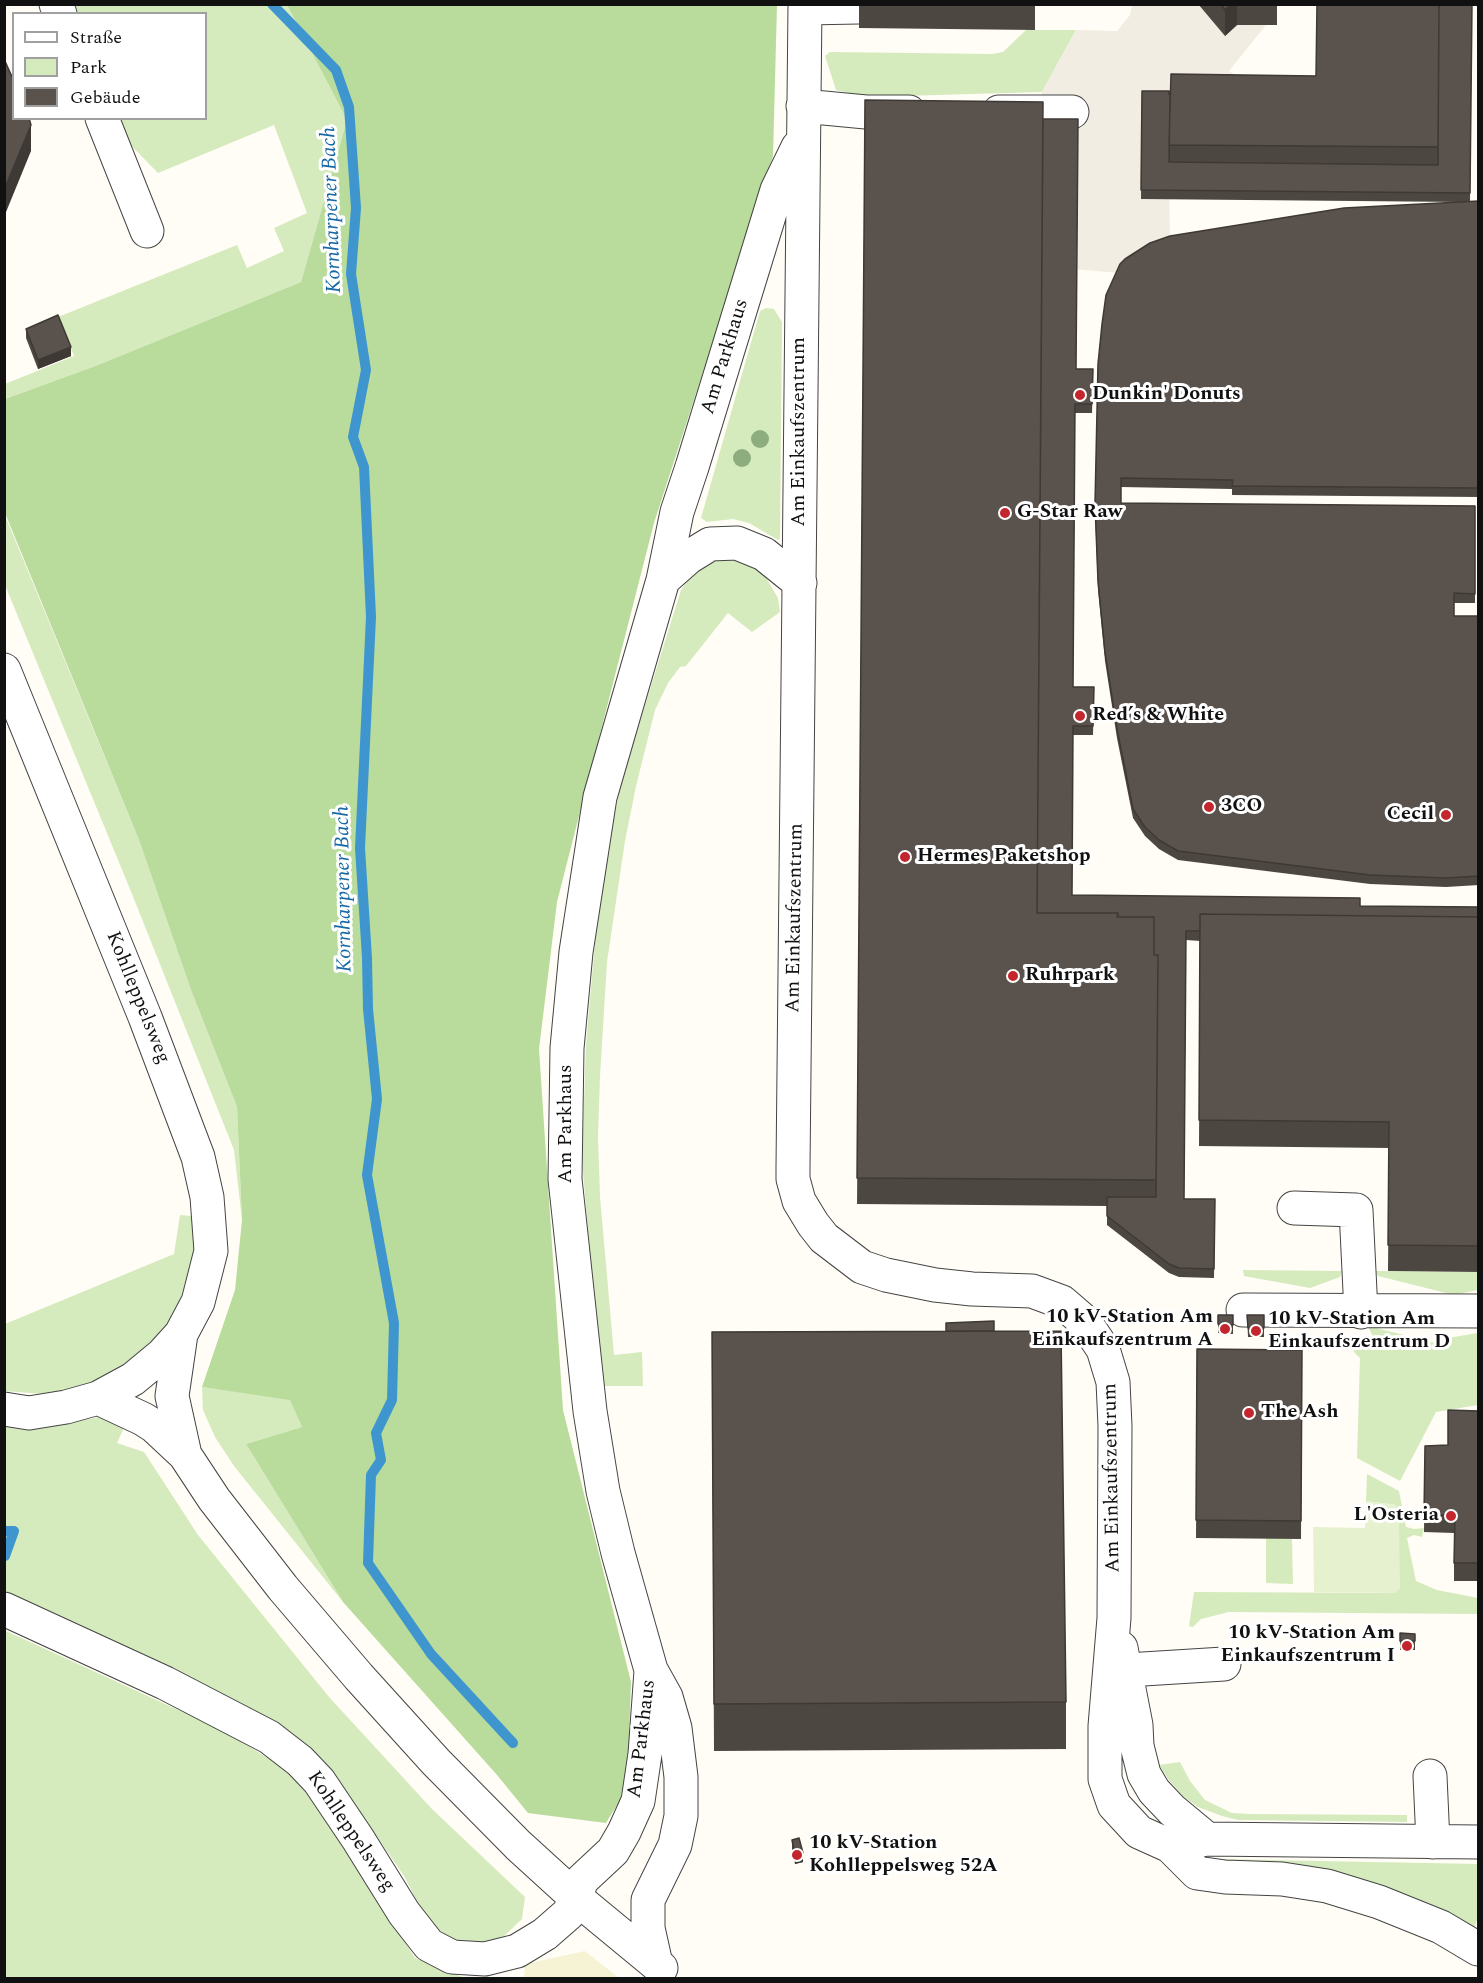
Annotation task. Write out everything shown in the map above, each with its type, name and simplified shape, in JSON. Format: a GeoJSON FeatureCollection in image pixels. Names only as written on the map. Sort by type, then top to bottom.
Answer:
{"type":"FeatureCollection","features":[{"type":"Feature","properties":{"kind":"street"},"geometry":{"type":"LineString","coordinates":[[805,6],[859,7]]}},
{"type":"Feature","properties":{"kind":"street","name":"Am Einkaufszentrum"},"geometry":{"type":"LineString","coordinates":[[805,6],[792,1166],[795,1188],[806,1212],[824,1238],[862,1267],[886,1275],[935,1285],[1032,1291],[1062,1302],[1085,1322],[1103,1348],[1113,1382],[1114,1618],[1105,1726],[1105,1779],[1114,1804],[1124,1817],[1139,1832],[1170,1846]]}},
{"type":"Feature","properties":{"kind":"street"},"geometry":{"type":"LineString","coordinates":[[803,121],[866,112],[936,112]]}},
{"type":"Feature","properties":{"kind":"street"},"geometry":{"type":"LineString","coordinates":[[971,112],[1072,112]]}},
{"type":"Feature","properties":{"kind":"street"},"geometry":{"type":"LineString","coordinates":[[103,120],[147,231]]}},
{"type":"Feature","properties":{"kind":"street","name":"Am Parkhaus"},"geometry":{"type":"LineString","coordinates":[[665,1971],[648,1929],[648,1900],[675,1845],[681,1816],[681,1777],[675,1728],[666,1697],[651,1670],[618,1553],[597,1456],[579,1317],[566,1167],[567,1048],[575,963],[600,797],[663,580],[677,512],[777,190],[803,121]]}},
{"type":"Feature","properties":{"kind":"street"},"geometry":{"type":"LineString","coordinates":[[663,580],[689,557],[710,544],[737,543],[764,554],[800,583]]}},
{"type":"Feature","properties":{"kind":"street","name":"Kohlleppelsweg"},"geometry":{"type":"LineString","coordinates":[[4,670],[145,1017],[198,1157],[207,1197],[211,1251],[198,1302],[181,1334],[162,1355],[133,1379],[98,1398],[66,1407],[29,1413],[4,1409]]}},
{"type":"Feature","properties":{"kind":"street"},"geometry":{"type":"LineString","coordinates":[[1294,1208],[1356,1210],[1361,1312]]}},
{"type":"Feature","properties":{"kind":"street"},"geometry":{"type":"LineString","coordinates":[[1243,1310],[1479,1311]]}},
{"type":"Feature","properties":{"kind":"street","name":"Kohlleppelsweg"},"geometry":{"type":"LineString","coordinates":[[181,1334],[172,1396],[185,1455]]}},
{"type":"Feature","properties":{"kind":"street","name":"Kohlleppelsweg"},"geometry":{"type":"LineString","coordinates":[[98,1398],[154,1426],[185,1455],[214,1499],[283,1588],[436,1762],[518,1845],[575,1897],[665,1971]]}},
{"type":"Feature","properties":{"kind":"street","name":"Kohlleppelsweg"},"geometry":{"type":"LineString","coordinates":[[4,1609],[165,1683],[268,1737],[300,1761],[319,1781],[404,1913],[429,1945],[452,1957],[485,1959],[517,1951],[545,1934],[569,1913],[575,1897]]}},
{"type":"Feature","properties":{"kind":"street","name":"Am Einkaufszentrum"},"geometry":{"type":"LineString","coordinates":[[1114,1618],[1127,1670],[1137,1746],[1144,1774],[1154,1791],[1172,1810],[1207,1839]]}},
{"type":"Feature","properties":{"kind":"street"},"geometry":{"type":"LineString","coordinates":[[1127,1670],[1224,1664]]}},
{"type":"Feature","properties":{"kind":"street","name":"Am Parkhaus"},"geometry":{"type":"LineString","coordinates":[[575,1897],[582,1880],[613,1851],[638,1801],[645,1754],[651,1670]]}},
{"type":"Feature","properties":{"kind":"street"},"geometry":{"type":"LineString","coordinates":[[1430,1776],[1433,1842]]}},
{"type":"Feature","properties":{"kind":"street"},"geometry":{"type":"LineString","coordinates":[[1170,1846],[1207,1839],[1479,1842]]}},
{"type":"Feature","properties":{"kind":"street"},"geometry":{"type":"LineString","coordinates":[[1170,1846],[1197,1873],[1225,1877],[1282,1879],[1328,1886],[1379,1902],[1441,1927],[1479,1948]]}},
{"type":"Feature","properties":{"kind":"shaded area"},"geometry":{"type":"Polygon","coordinates":[[[1132,5],[1198,5],[1225,36],[1237,25],[1266,25],[1229,71],[1234,74],[1233,101],[1169,172],[1170,245],[1120,273],[1060,268],[1042,112],[1042,92],[1076,30],[1117,31],[1130,15],[1132,5]]]}},
{"type":"Feature","properties":{"kind":"shaded area"},"geometry":{"type":"Polygon","coordinates":[[[585,1951],[619,1978],[524,1978],[525,1964],[585,1951]]]}},
{"type":"Feature","properties":{"kind":"green space"},"geometry":{"type":"Polygon","coordinates":[[[67,5],[287,5],[347,120],[301,282],[98,365],[5,399],[5,384],[74,356],[58,317],[237,245],[247,268],[284,251],[274,228],[307,213],[274,125],[158,173],[115,129],[111,120],[207,120],[207,12],[70,12],[67,5]]]}},
{"type":"Feature","properties":{"kind":"green space"},"geometry":{"type":"Polygon","coordinates":[[[287,5],[777,5],[773,156],[654,523],[557,902],[539,1049],[563,1410],[631,1682],[628,1769],[620,1800],[606,1823],[528,1813],[343,1602],[246,1444],[302,1427],[290,1400],[202,1387],[235,1290],[242,1220],[237,1107],[191,990],[139,840],[5,513],[5,399],[98,365],[301,282],[347,120],[287,5]]]}},
{"type":"Feature","properties":{"kind":"green space"},"geometry":{"type":"Polygon","coordinates":[[[1026,30],[1076,30],[1042,92],[866,97],[836,90],[825,56],[830,52],[992,54],[1003,52],[1026,30]]]}},
{"type":"Feature","properties":{"kind":"green space"},"geometry":{"type":"Polygon","coordinates":[[[766,308],[774,309],[782,322],[780,539],[778,540],[749,523],[733,519],[707,522],[701,518],[760,311],[766,308]]]}},
{"type":"Feature","properties":{"kind":"green space"},"geometry":{"type":"Polygon","coordinates":[[[4,513],[139,840],[191,990],[237,1107],[242,1220],[234,1150],[5,585],[4,513]]]}},
{"type":"Feature","properties":{"kind":"green space"},"geometry":{"type":"Polygon","coordinates":[[[714,560],[739,560],[755,567],[765,576],[778,598],[780,612],[752,632],[728,613],[686,666],[680,667],[668,683],[655,710],[636,786],[625,841],[607,962],[598,1137],[600,1197],[614,1355],[642,1352],[643,1386],[601,1386],[582,1160],[586,1044],[597,920],[622,779],[681,590],[691,575],[714,560]]]}},
{"type":"Feature","properties":{"kind":"green space"},"geometry":{"type":"Polygon","coordinates":[[[180,1215],[191,1216],[197,1230],[192,1273],[177,1313],[142,1356],[117,1374],[55,1395],[5,1391],[5,1324],[174,1254],[180,1215]]]}},
{"type":"Feature","properties":{"kind":"green space"},"geometry":{"type":"Polygon","coordinates":[[[1243,1270],[1342,1271],[1340,1277],[1310,1288],[1244,1276],[1243,1270]]]}},
{"type":"Feature","properties":{"kind":"green space"},"geometry":{"type":"Polygon","coordinates":[[[1375,1271],[1478,1272],[1478,1290],[1454,1295],[1378,1276],[1375,1271]]]}},
{"type":"Feature","properties":{"kind":"green space"},"geometry":{"type":"Polygon","coordinates":[[[1368,1326],[1444,1345],[1448,1338],[1478,1333],[1478,1405],[1436,1412],[1400,1481],[1357,1458],[1360,1358],[1353,1351],[1374,1339],[1368,1326]]]}},
{"type":"Feature","properties":{"kind":"green space"},"geometry":{"type":"Polygon","coordinates":[[[202,1387],[290,1399],[302,1427],[246,1444],[343,1602],[234,1466],[215,1437],[203,1410],[202,1387]]]}},
{"type":"Feature","properties":{"kind":"green space"},"geometry":{"type":"Polygon","coordinates":[[[105,1416],[126,1423],[117,1443],[144,1452],[198,1535],[329,1697],[432,1809],[525,1897],[522,1919],[504,1936],[484,1942],[458,1945],[427,1920],[404,1876],[330,1768],[273,1720],[5,1592],[4,1424],[54,1425],[105,1416]]]}},
{"type":"Feature","properties":{"kind":"green space"},"geometry":{"type":"Polygon","coordinates":[[[1367,1474],[1399,1491],[1406,1527],[1424,1528],[1422,1537],[1414,1535],[1407,1538],[1416,1581],[1437,1590],[1478,1598],[1478,1614],[1229,1612],[1201,1619],[1193,1627],[1189,1626],[1194,1592],[1394,1593],[1399,1589],[1399,1528],[1396,1505],[1366,1501],[1367,1474]]]}},
{"type":"Feature","properties":{"kind":"green space"},"geometry":{"type":"Polygon","coordinates":[[[1366,1501],[1396,1505],[1399,1528],[1400,1589],[1394,1593],[1314,1592],[1313,1527],[1365,1528],[1366,1501]]]}},
{"type":"Feature","properties":{"kind":"green space"},"geometry":{"type":"Polygon","coordinates":[[[1266,1538],[1292,1539],[1293,1584],[1266,1583],[1266,1538]]]}},
{"type":"Feature","properties":{"kind":"green space"},"geometry":{"type":"Polygon","coordinates":[[[4,1630],[224,1731],[287,1770],[314,1802],[415,1958],[465,1978],[5,1978],[4,1630]]]}},
{"type":"Feature","properties":{"kind":"green space"},"geometry":{"type":"Polygon","coordinates":[[[1180,1762],[1190,1781],[1205,1800],[1232,1813],[1407,1815],[1407,1822],[1238,1820],[1222,1816],[1198,1807],[1184,1797],[1159,1765],[1180,1762]]]}},
{"type":"Feature","properties":{"kind":"green space"},"geometry":{"type":"Polygon","coordinates":[[[1215,1859],[1478,1864],[1478,1917],[1473,1931],[1210,1861],[1215,1859]]]}},
{"type":"Feature","properties":{"kind":"building"},"geometry":{"type":"Polygon","coordinates":[[[1221,4],[1231,4],[1225,10],[1221,4]]]}},
{"type":"Feature","properties":{"kind":"building"},"geometry":{"type":"Polygon","coordinates":[[[1317,4],[1439,4],[1438,147],[1169,145],[1171,74],[1316,76],[1317,4]]]}},
{"type":"Feature","properties":{"kind":"building"},"geometry":{"type":"Polygon","coordinates":[[[1439,4],[1472,4],[1470,193],[1141,190],[1142,91],[1169,91],[1169,162],[1438,165],[1439,4]]]}},
{"type":"Feature","properties":{"kind":"building"},"geometry":{"type":"Polygon","coordinates":[[[4,59],[12,77],[12,120],[30,120],[31,125],[4,190],[4,59]]]}},
{"type":"Feature","properties":{"kind":"building"},"geometry":{"type":"Polygon","coordinates":[[[865,100],[1043,102],[1037,913],[1118,913],[1117,917],[1154,917],[1154,955],[1158,955],[1156,1180],[857,1178],[865,100]]]}},
{"type":"Feature","properties":{"kind":"building"},"geometry":{"type":"Polygon","coordinates":[[[1043,119],[1078,119],[1076,369],[1093,369],[1092,404],[1075,404],[1073,687],[1094,687],[1093,726],[1073,726],[1072,895],[1360,898],[1360,906],[1479,907],[1479,917],[1200,914],[1200,931],[1186,931],[1184,1199],[1215,1199],[1214,1269],[1179,1268],[1169,1264],[1107,1216],[1107,1197],[1156,1197],[1158,955],[1154,955],[1154,917],[1118,917],[1118,913],[1037,913],[1043,119]]]}},
{"type":"Feature","properties":{"kind":"building"},"geometry":{"type":"Polygon","coordinates":[[[1479,201],[1479,488],[1232,486],[1233,480],[1121,478],[1121,503],[1475,506],[1475,594],[1454,593],[1454,616],[1479,616],[1479,876],[1446,878],[1370,875],[1178,851],[1159,840],[1145,827],[1133,809],[1105,652],[1098,581],[1095,504],[1098,364],[1106,295],[1120,264],[1150,243],[1170,236],[1344,208],[1479,201]]]}},
{"type":"Feature","properties":{"kind":"building"},"geometry":{"type":"Polygon","coordinates":[[[58,315],[71,347],[38,360],[26,329],[58,315]]]}},
{"type":"Feature","properties":{"kind":"building"},"geometry":{"type":"Polygon","coordinates":[[[1200,914],[1479,917],[1479,1246],[1388,1245],[1389,1122],[1199,1120],[1200,914]]]}},
{"type":"Feature","properties":{"kind":"building"},"geometry":{"type":"Polygon","coordinates":[[[1218,1315],[1233,1315],[1233,1325],[1218,1324],[1218,1315]]]}},
{"type":"Feature","properties":{"kind":"building"},"geometry":{"type":"Polygon","coordinates":[[[1247,1315],[1264,1315],[1264,1328],[1248,1328],[1247,1315]]]}},
{"type":"Feature","properties":{"kind":"building"},"geometry":{"type":"Polygon","coordinates":[[[994,1321],[994,1331],[946,1331],[946,1323],[994,1321]]]}},
{"type":"Feature","properties":{"kind":"building"},"geometry":{"type":"Polygon","coordinates":[[[1061,1331],[1066,1702],[714,1704],[712,1332],[1061,1331]]]}},
{"type":"Feature","properties":{"kind":"building","name":"The Ash"},"geometry":{"type":"Polygon","coordinates":[[[1197,1349],[1302,1350],[1301,1521],[1196,1520],[1197,1349]]]}},
{"type":"Feature","properties":{"kind":"building","name":"L'Osteria"},"geometry":{"type":"Polygon","coordinates":[[[1448,1410],[1479,1411],[1479,1563],[1454,1563],[1455,1515],[1424,1515],[1425,1446],[1448,1445],[1448,1410]]]}},
{"type":"Feature","properties":{"kind":"building"},"geometry":{"type":"Polygon","coordinates":[[[1400,1633],[1415,1634],[1415,1641],[1400,1641],[1400,1633]]]}},
{"type":"Feature","properties":{"kind":"building"},"geometry":{"type":"Polygon","coordinates":[[[799,1838],[803,1853],[795,1855],[792,1840],[799,1838]]]}},
{"type":"Feature","properties":{"kind":"waterway","name":"Kornharpener Bach"},"geometry":{"type":"LineString","coordinates":[[272,4],[336,70],[349,107],[356,208],[351,274],[366,370],[353,437],[364,467],[371,617],[360,848],[368,1009],[377,1099],[367,1175],[394,1323],[392,1400],[376,1433],[381,1460],[371,1475],[368,1563],[431,1654],[513,1743]]}},
{"type":"Feature","properties":{"kind":"waterway"},"geometry":{"type":"LineString","coordinates":[[4,1531],[14,1531],[5,1556]]}},
{"type":"Feature","properties":{"kind":"place","name":"Dunkin' Donuts"},"geometry":{"type":"Point","coordinates":[1080,395]}},
{"type":"Feature","properties":{"kind":"place","name":"G-Star Raw"},"geometry":{"type":"Point","coordinates":[1005,513]}},
{"type":"Feature","properties":{"kind":"place","name":"Red’s & White"},"geometry":{"type":"Point","coordinates":[1080,716]}},
{"type":"Feature","properties":{"kind":"place","name":"3CO"},"geometry":{"type":"Point","coordinates":[1209,807]}},
{"type":"Feature","properties":{"kind":"place","name":"Cecil"},"geometry":{"type":"Point","coordinates":[1446,815]}},
{"type":"Feature","properties":{"kind":"place","name":"Hermes Paketshop"},"geometry":{"type":"Point","coordinates":[905,857]}},
{"type":"Feature","properties":{"kind":"place","name":"Ruhrpark"},"geometry":{"type":"Point","coordinates":[1013,976]}},
{"type":"Feature","properties":{"kind":"place","name":"10 kV-Station Am Einkaufszentrum A"},"geometry":{"type":"Point","coordinates":[1225,1329]}},
{"type":"Feature","properties":{"kind":"place","name":"10 kV-Station Am Einkaufszentrum D"},"geometry":{"type":"Point","coordinates":[1256,1331]}},
{"type":"Feature","properties":{"kind":"place","name":"The Ash"},"geometry":{"type":"Point","coordinates":[1249,1413]}},
{"type":"Feature","properties":{"kind":"place","name":"L'Osteria"},"geometry":{"type":"Point","coordinates":[1451,1516]}},
{"type":"Feature","properties":{"kind":"place","name":"10 kV-Station Am Einkaufszentrum I"},"geometry":{"type":"Point","coordinates":[1407,1646]}},
{"type":"Feature","properties":{"kind":"place","name":"10 kV-Station Kohlleppelsweg 52A"},"geometry":{"type":"Point","coordinates":[797,1855]}}]}
